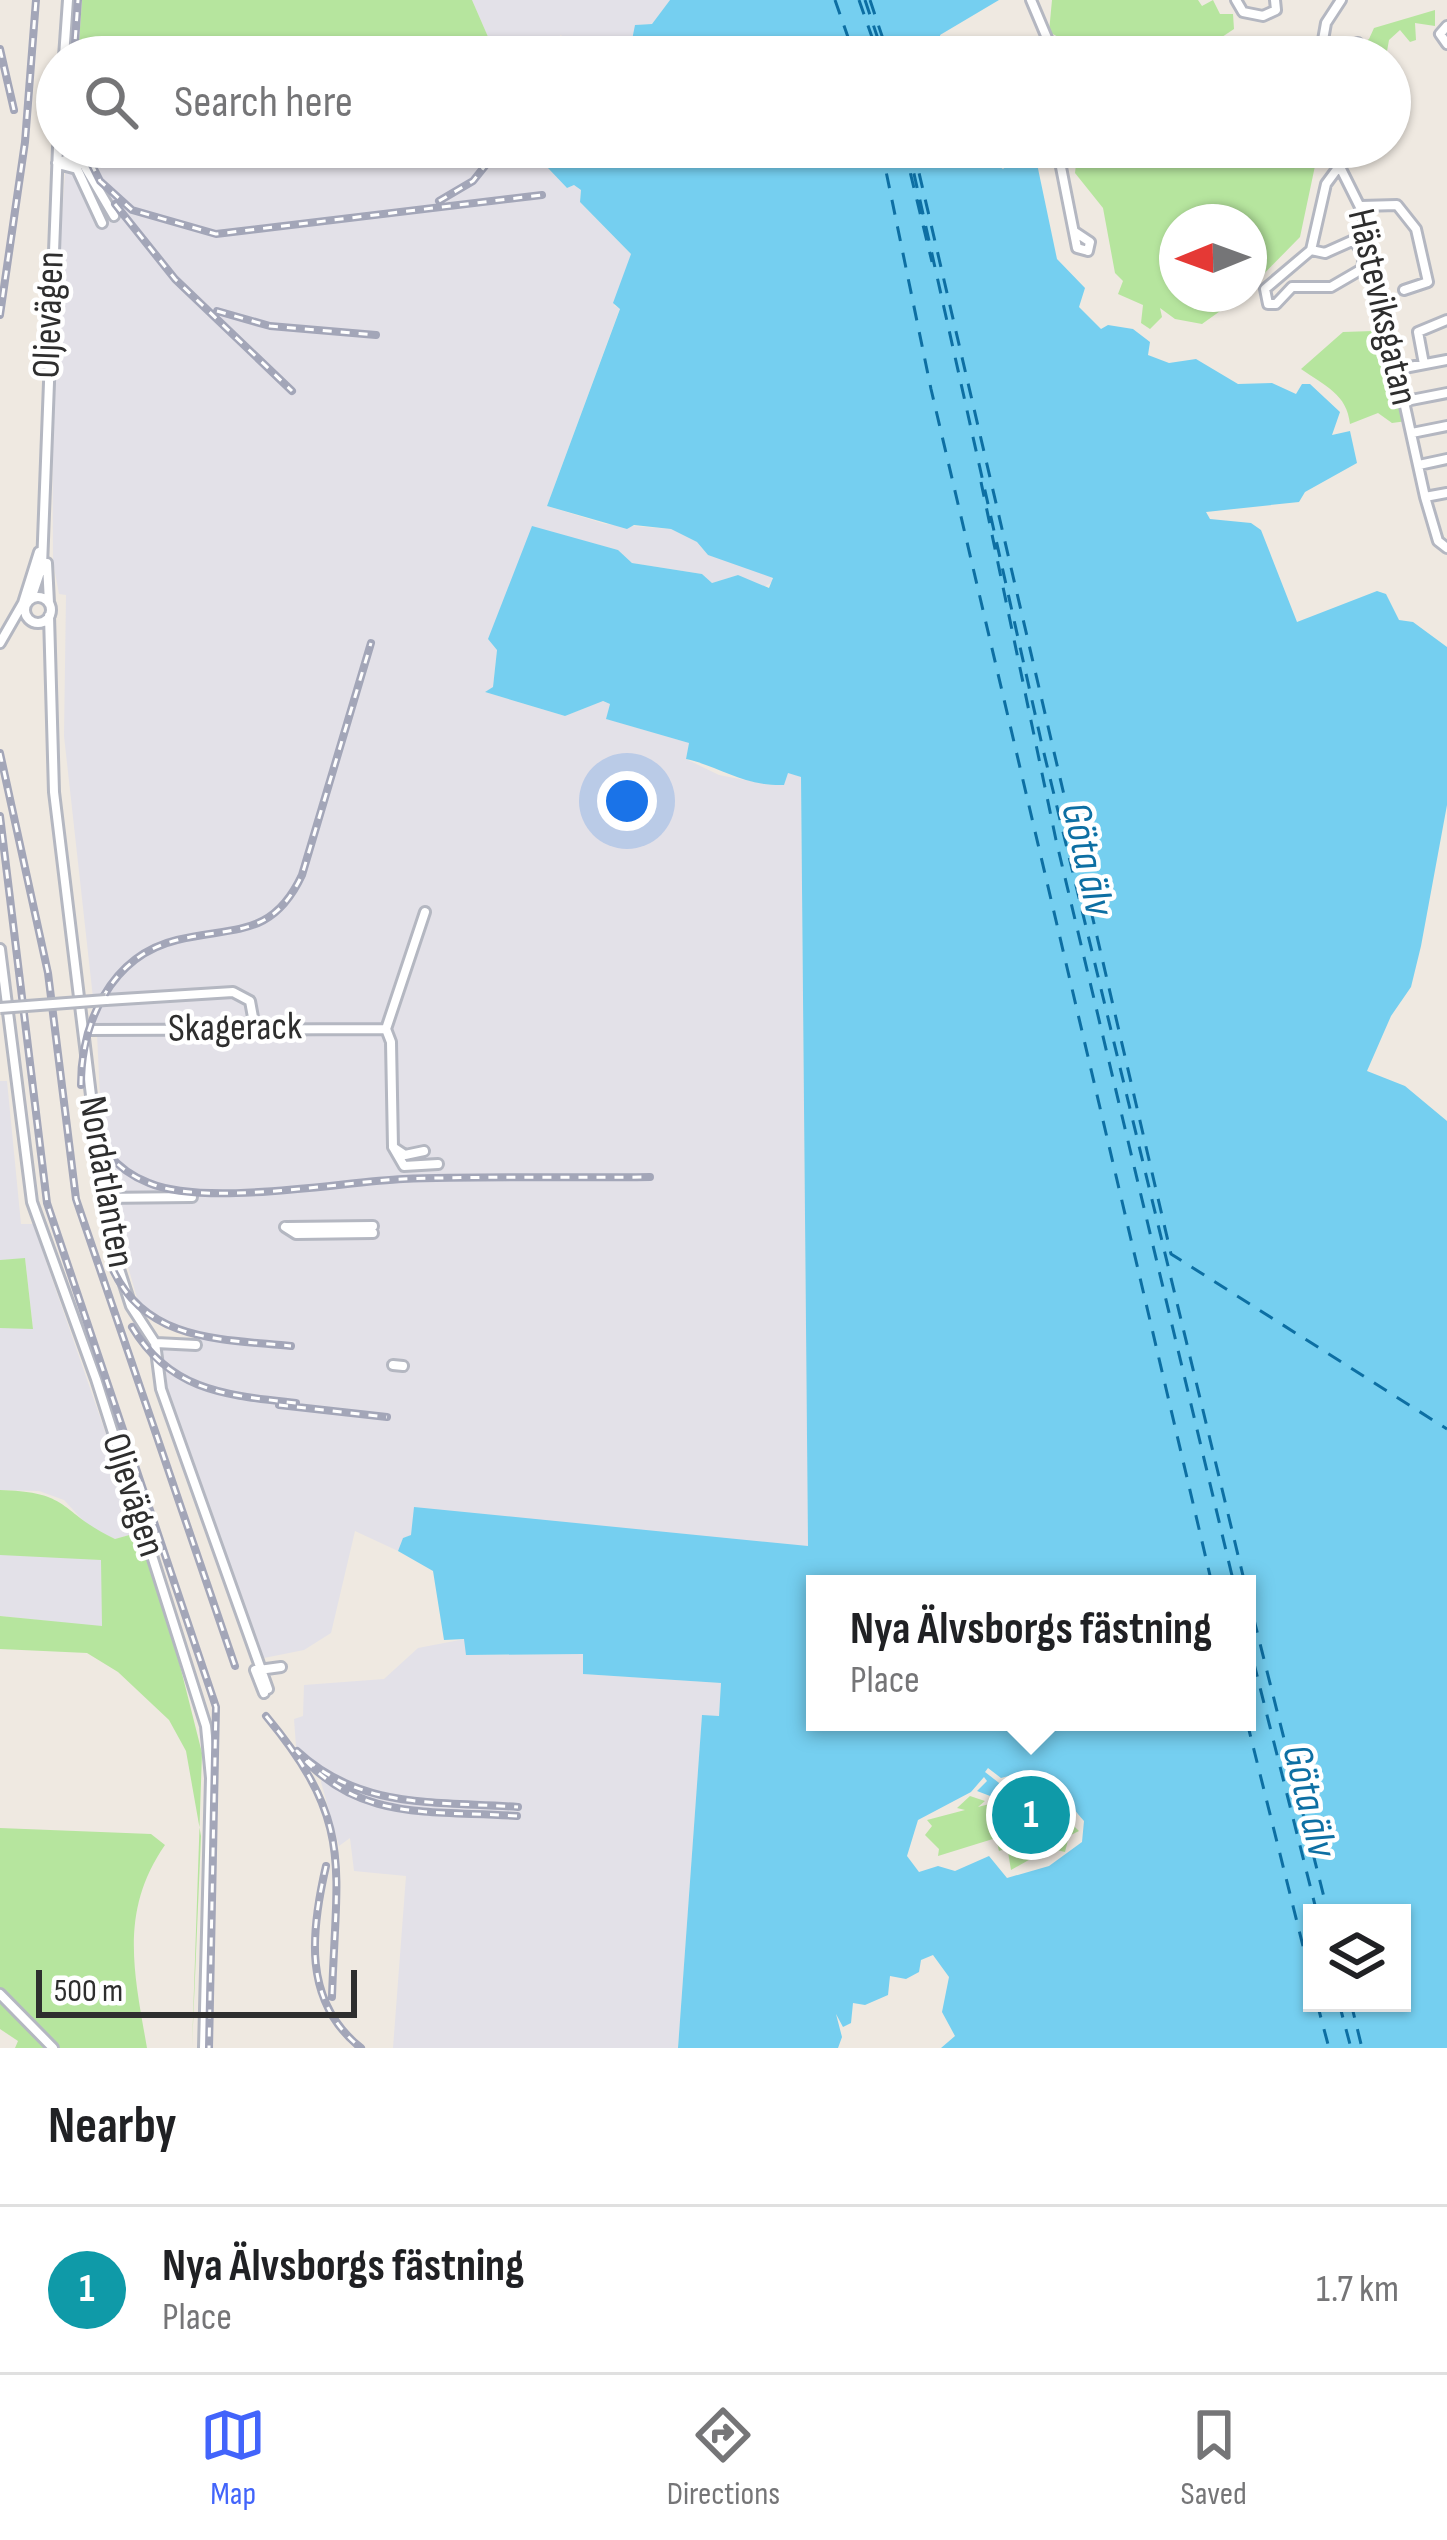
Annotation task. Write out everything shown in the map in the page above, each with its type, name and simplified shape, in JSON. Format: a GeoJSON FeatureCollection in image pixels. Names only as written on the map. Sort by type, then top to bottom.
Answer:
{"type":"FeatureCollection","features":[{"type":"Feature","properties":{"kind":"street"},"geometry":{"type":"LineString","coordinates":[[65,36],[68,0]]}},
{"type":"Feature","properties":{"kind":"street"},"geometry":{"type":"LineString","coordinates":[[1031,0],[1046,36]]}},
{"type":"Feature","properties":{"kind":"street"},"geometry":{"type":"LineString","coordinates":[[1236,0],[1244,12],[1263,16],[1276,10],[1275,0]]}},
{"type":"Feature","properties":{"kind":"street"},"geometry":{"type":"LineString","coordinates":[[1324,36],[1341,0]]}},
{"type":"Feature","properties":{"kind":"street"},"geometry":{"type":"LineString","coordinates":[[1447,26],[1440,34],[1447,44]]}},
{"type":"Feature","properties":{"kind":"street","name":"Oljevägen"},"geometry":{"type":"LineString","coordinates":[[0,643],[28,604],[42,566],[57,168]]}},
{"type":"Feature","properties":{"kind":"street"},"geometry":{"type":"LineString","coordinates":[[74,168],[102,223]]}},
{"type":"Feature","properties":{"kind":"street"},"geometry":{"type":"LineString","coordinates":[[86,168],[114,216]]}},
{"type":"Feature","properties":{"kind":"street"},"geometry":{"type":"LineString","coordinates":[[1061,168],[1074,231]]}},
{"type":"Feature","properties":{"kind":"street"},"geometry":{"type":"LineString","coordinates":[[1311,250],[1324,253],[1354,240],[1364,256],[1362,269],[1331,287],[1296,286],[1276,304],[1268,304],[1265,290],[1311,250],[1326,184],[1338,168]]}},
{"type":"Feature","properties":{"kind":"street","name":"Hästeviksgatan"},"geometry":{"type":"LineString","coordinates":[[1341,168],[1360,206],[1425,497],[1438,541],[1447,548]]}},
{"type":"Feature","properties":{"kind":"street"},"geometry":{"type":"LineString","coordinates":[[1360,206],[1396,205],[1416,229],[1428,280],[1404,290]]}},
{"type":"Feature","properties":{"kind":"street"},"geometry":{"type":"LineString","coordinates":[[1424,364],[1418,332],[1447,320]]}},
{"type":"Feature","properties":{"kind":"street"},"geometry":{"type":"LineString","coordinates":[[1399,369],[1447,359]]}},
{"type":"Feature","properties":{"kind":"street"},"geometry":{"type":"LineString","coordinates":[[1406,401],[1447,393]]}},
{"type":"Feature","properties":{"kind":"street"},"geometry":{"type":"LineString","coordinates":[[1412,433],[1447,426]]}},
{"type":"Feature","properties":{"kind":"street"},"geometry":{"type":"LineString","coordinates":[[1418,465],[1447,459]]}},
{"type":"Feature","properties":{"kind":"street","name":"Oljevägen"},"geometry":{"type":"LineString","coordinates":[[8,632],[49,616],[46,483]]}},
{"type":"Feature","properties":{"kind":"street"},"geometry":{"type":"LineString","coordinates":[[1425,497],[1447,493]]}},
{"type":"Feature","properties":{"kind":"street"},"geometry":{"type":"LineString","coordinates":[[1434,528],[1447,527]]}},
{"type":"Feature","properties":{"kind":"street","name":"Oljevägen"},"geometry":{"type":"LineString","coordinates":[[0,643],[34,577],[43,533]]}},
{"type":"Feature","properties":{"kind":"street"},"geometry":{"type":"LineString","coordinates":[[33,621],[28,604],[49,603]]}},
{"type":"Feature","properties":{"kind":"street","name":"Nordatlanten"},"geometry":{"type":"LineString","coordinates":[[49,616],[49,738],[101,1198],[131,1306],[155,1343],[161,1389],[266,1691]]}},
{"type":"Feature","properties":{"kind":"street","name":"Nordatlanten"},"geometry":{"type":"LineString","coordinates":[[33,621],[48,651]]}},
{"type":"Feature","properties":{"kind":"street"},"geometry":{"type":"LineString","coordinates":[[425,912],[386,1029],[391,1042],[393,1147],[404,1166],[438,1164]]}},
{"type":"Feature","properties":{"kind":"street","name":"Oljevägen"},"geometry":{"type":"LineString","coordinates":[[0,949],[32,1202],[96,1379],[206,1726],[211,1778],[204,2048]]}},
{"type":"Feature","properties":{"kind":"street"},"geometry":{"type":"LineString","coordinates":[[0,1008],[238,993],[253,1007],[255,1028]]}},
{"type":"Feature","properties":{"kind":"street","name":"Skagerack"},"geometry":{"type":"LineString","coordinates":[[83,1030],[386,1029]]}},
{"type":"Feature","properties":{"kind":"street"},"geometry":{"type":"LineString","coordinates":[[393,1147],[405,1155],[424,1151]]}},
{"type":"Feature","properties":{"kind":"street"},"geometry":{"type":"LineString","coordinates":[[101,1198],[192,1197]]}},
{"type":"Feature","properties":{"kind":"street"},"geometry":{"type":"LineString","coordinates":[[290,1231],[373,1229]]}},
{"type":"Feature","properties":{"kind":"street"},"geometry":{"type":"LineString","coordinates":[[155,1343],[196,1346]]}},
{"type":"Feature","properties":{"kind":"street"},"geometry":{"type":"LineString","coordinates":[[261,1670],[282,1669]]}},
{"type":"Feature","properties":{"kind":"street"},"geometry":{"type":"LineString","coordinates":[[0,1994],[53,2048]]}},
{"type":"Feature","properties":{"kind":"shaded area"},"geometry":{"type":"Polygon","coordinates":[[[472,0],[670,0],[652,24],[636,25],[633,36],[488,36],[472,0]]]}},
{"type":"Feature","properties":{"kind":"shaded area"},"geometry":{"type":"Polygon","coordinates":[[[65,168],[548,168],[567,188],[574,185],[581,190],[580,202],[631,254],[614,306],[620,308],[547,506],[605,524],[671,529],[697,542],[708,555],[769,573],[773,582],[762,588],[738,575],[712,583],[702,574],[632,563],[618,550],[562,535],[488,639],[497,649],[493,688],[485,692],[565,716],[602,701],[610,704],[607,719],[689,743],[686,759],[719,775],[771,785],[784,784],[787,772],[801,777],[808,1547],[415,1508],[411,1536],[403,1538],[398,1551],[355,1531],[331,1633],[304,1650],[259,1659],[164,1382],[161,1349],[182,1349],[198,1337],[139,1305],[113,1214],[115,1189],[102,1139],[97,1034],[64,736],[66,595],[59,594],[53,562],[52,350],[65,168]]]}},
{"type":"Feature","properties":{"kind":"shaded area"},"geometry":{"type":"Polygon","coordinates":[[[0,1081],[7,1081],[21,1224],[33,1224],[140,1532],[115,1539],[88,1526],[64,1500],[39,1491],[0,1490],[0,1328],[33,1328],[25,1259],[0,1260],[0,1081]]]}},
{"type":"Feature","properties":{"kind":"shaded area"},"geometry":{"type":"Polygon","coordinates":[[[0,1555],[102,1560],[102,1627],[0,1616],[0,1555]]]}},
{"type":"Feature","properties":{"kind":"shaded area"},"geometry":{"type":"Polygon","coordinates":[[[465,1639],[467,1655],[584,1654],[584,1674],[721,1683],[719,1716],[702,1716],[678,2048],[393,2048],[406,1876],[354,1871],[350,1838],[339,1846],[321,1782],[324,1774],[296,1746],[294,1719],[303,1716],[304,1685],[384,1679],[418,1648],[465,1639]]]}},
{"type":"Feature","properties":{"kind":"green space"},"geometry":{"type":"Polygon","coordinates":[[[82,0],[472,0],[488,36],[79,36],[82,0]]]}},
{"type":"Feature","properties":{"kind":"green space"},"geometry":{"type":"Polygon","coordinates":[[[1052,0],[1198,0],[1202,6],[1213,0],[1220,14],[1233,14],[1234,29],[1224,36],[1056,36],[1049,32],[1052,0]]]}},
{"type":"Feature","properties":{"kind":"green space"},"geometry":{"type":"Polygon","coordinates":[[[1435,10],[1435,26],[1415,23],[1416,40],[1411,42],[1411,36],[1400,30],[1393,36],[1370,36],[1374,28],[1435,10]]]}},
{"type":"Feature","properties":{"kind":"green space"},"geometry":{"type":"Polygon","coordinates":[[[1076,168],[1315,168],[1300,237],[1267,271],[1267,204],[1159,204],[1162,317],[1150,329],[1141,323],[1143,305],[1118,294],[1123,281],[1115,273],[1103,208],[1076,168]]]}},
{"type":"Feature","properties":{"kind":"green space"},"geometry":{"type":"Polygon","coordinates":[[[1165,312],[1219,312],[1202,324],[1175,319],[1165,312]]]}},
{"type":"Feature","properties":{"kind":"green space"},"geometry":{"type":"Polygon","coordinates":[[[1373,331],[1374,342],[1390,349],[1407,421],[1392,423],[1378,413],[1350,424],[1340,398],[1301,369],[1343,332],[1373,331]]]}},
{"type":"Feature","properties":{"kind":"green space"},"geometry":{"type":"Polygon","coordinates":[[[25,1258],[33,1329],[0,1328],[0,1260],[25,1258]]]}},
{"type":"Feature","properties":{"kind":"green space"},"geometry":{"type":"Polygon","coordinates":[[[0,1490],[53,1499],[115,1539],[140,1532],[164,1602],[202,1753],[199,1827],[186,1751],[169,1720],[118,1672],[87,1653],[0,1649],[0,1616],[102,1626],[101,1560],[0,1555],[0,1490]]]}},
{"type":"Feature","properties":{"kind":"green space"},"geometry":{"type":"Polygon","coordinates":[[[1021,1776],[1031,1784],[1037,1779],[1047,1792],[1056,1792],[1074,1817],[1072,1824],[1079,1831],[1069,1836],[1065,1852],[1048,1848],[1065,1833],[1046,1847],[1043,1859],[1034,1849],[1034,1857],[1011,1870],[1008,1852],[1016,1845],[999,1851],[996,1838],[938,1856],[939,1849],[925,1835],[932,1826],[927,1820],[965,1810],[957,1808],[970,1796],[985,1801],[978,1807],[997,1802],[1004,1787],[1008,1792],[1004,1780],[1021,1776]]]}},
{"type":"Feature","properties":{"kind":"green space"},"geometry":{"type":"Polygon","coordinates":[[[199,1827],[201,1836],[192,2048],[199,1827]]]}},
{"type":"Feature","properties":{"kind":"green space"},"geometry":{"type":"Polygon","coordinates":[[[0,1828],[151,1834],[165,1845],[150,1870],[136,1918],[135,1968],[147,2048],[15,2048],[18,2041],[0,2029],[0,1828]]]}},
{"type":"Feature","properties":{"kind":"water"},"geometry":{"type":"Polygon","coordinates":[[[670,0],[999,0],[940,36],[633,36],[635,25],[652,24],[670,0]]]}},
{"type":"Feature","properties":{"kind":"water","name":"Göta älv"},"geometry":{"type":"Polygon","coordinates":[[[548,168],[1038,168],[1057,259],[1085,288],[1079,307],[1101,329],[1108,325],[1133,329],[1150,342],[1148,355],[1169,363],[1196,359],[1238,384],[1272,383],[1296,394],[1302,384],[1310,384],[1340,412],[1332,435],[1350,431],[1357,463],[1305,492],[1299,502],[1206,512],[1210,519],[1251,523],[1261,530],[1297,622],[1377,591],[1386,594],[1399,620],[1413,622],[1447,647],[1447,805],[1421,946],[1411,987],[1391,1016],[1367,1071],[1405,1086],[1447,1121],[1447,2048],[941,2048],[955,2036],[942,2012],[949,1977],[933,1955],[921,1960],[919,1972],[906,1979],[890,1976],[888,1995],[865,2005],[853,2003],[851,2023],[843,2027],[836,2014],[842,2037],[838,2048],[678,2048],[702,1715],[719,1716],[721,1683],[583,1674],[583,1654],[466,1655],[464,1639],[444,1640],[433,1571],[398,1551],[403,1538],[411,1535],[414,1507],[808,1546],[801,777],[788,773],[784,785],[756,782],[686,759],[689,743],[606,719],[610,704],[603,701],[565,716],[485,692],[493,687],[497,650],[488,639],[532,526],[618,550],[632,563],[702,574],[712,583],[738,575],[769,588],[773,578],[708,555],[697,542],[671,529],[634,525],[627,529],[547,506],[620,309],[613,303],[631,254],[580,202],[581,190],[574,185],[567,188],[548,168]],[[988,1768],[985,1772],[1003,1786],[998,1799],[977,1791],[987,1781],[984,1777],[971,1792],[918,1820],[907,1856],[919,1872],[938,1866],[955,1871],[989,1856],[1007,1878],[1049,1866],[1082,1842],[1084,1821],[1052,1781],[1034,1774],[1001,1778],[988,1768]]]}},
{"type":"Feature","properties":{"kind":"ferry route"},"geometry":{"type":"LineString","coordinates":[[835,0],[848,36]]}},
{"type":"Feature","properties":{"kind":"ferry route"},"geometry":{"type":"LineString","coordinates":[[859,0],[872,36]]}},
{"type":"Feature","properties":{"kind":"ferry route"},"geometry":{"type":"LineString","coordinates":[[865,0],[877,36]]}},
{"type":"Feature","properties":{"kind":"ferry route"},"geometry":{"type":"LineString","coordinates":[[870,0],[882,36]]}},
{"type":"Feature","properties":{"kind":"ferry route"},"geometry":{"type":"LineString","coordinates":[[885,168],[931,389],[1210,1575]]}},
{"type":"Feature","properties":{"kind":"ferry route"},"geometry":{"type":"LineString","coordinates":[[909,168],[932,262]]}},
{"type":"Feature","properties":{"kind":"ferry route"},"geometry":{"type":"LineString","coordinates":[[913,168],[1042,745],[1243,1575]]}},
{"type":"Feature","properties":{"kind":"ferry route"},"geometry":{"type":"LineString","coordinates":[[918,168],[1171,1254],[1447,1429]]}},
{"type":"Feature","properties":{"kind":"ferry route"},"geometry":{"type":"LineString","coordinates":[[981,482],[1056,840],[1232,1575]]}},
{"type":"Feature","properties":{"kind":"ferry route"},"geometry":{"type":"LineString","coordinates":[[1256,1628],[1326,1904]]}},
{"type":"Feature","properties":{"kind":"ferry route"},"geometry":{"type":"LineString","coordinates":[[1256,1672],[1315,1904]]}},
{"type":"Feature","properties":{"kind":"ferry route"},"geometry":{"type":"LineString","coordinates":[[1249,1731],[1303,1946]]}},
{"type":"Feature","properties":{"kind":"ferry route"},"geometry":{"type":"LineString","coordinates":[[1319,2012],[1329,2048]]}},
{"type":"Feature","properties":{"kind":"ferry route"},"geometry":{"type":"LineString","coordinates":[[1341,2012],[1351,2048]]}},
{"type":"Feature","properties":{"kind":"ferry route"},"geometry":{"type":"LineString","coordinates":[[1353,2012],[1362,2048]]}},
{"type":"Feature","properties":{"kind":"railway"},"geometry":{"type":"LineString","coordinates":[[0,315],[25,142],[36,0]]}},
{"type":"Feature","properties":{"kind":"railway"},"geometry":{"type":"LineString","coordinates":[[75,36],[78,0]]}},
{"type":"Feature","properties":{"kind":"railway"},"geometry":{"type":"LineString","coordinates":[[0,49],[14,110]]}},
{"type":"Feature","properties":{"kind":"railway"},"geometry":{"type":"LineString","coordinates":[[94,168],[100,181],[132,210],[216,234],[542,195]]}},
{"type":"Feature","properties":{"kind":"railway"},"geometry":{"type":"LineString","coordinates":[[439,201],[473,181],[483,168]]}},
{"type":"Feature","properties":{"kind":"railway"},"geometry":{"type":"LineString","coordinates":[[115,204],[175,279],[292,391]]}},
{"type":"Feature","properties":{"kind":"railway"},"geometry":{"type":"LineString","coordinates":[[217,311],[270,326],[376,335]]}},
{"type":"Feature","properties":{"kind":"railway"},"geometry":{"type":"LineString","coordinates":[[81,1085],[94,1017],[117,977],[134,961],[177,940],[264,920],[290,896],[302,875],[371,643]]}},
{"type":"Feature","properties":{"kind":"railway"},"geometry":{"type":"LineString","coordinates":[[0,753],[48,973],[76,1199],[235,1666]]}},
{"type":"Feature","properties":{"kind":"railway"},"geometry":{"type":"LineString","coordinates":[[0,816],[47,1203],[216,1707],[209,2048]]}},
{"type":"Feature","properties":{"kind":"railway"},"geometry":{"type":"LineString","coordinates":[[83,1102],[92,1128],[114,1161],[136,1177],[174,1190],[238,1193],[403,1179],[650,1177]]}},
{"type":"Feature","properties":{"kind":"railway"},"geometry":{"type":"LineString","coordinates":[[113,1270],[128,1294],[166,1324],[213,1338],[291,1346]]}},
{"type":"Feature","properties":{"kind":"railway"},"geometry":{"type":"LineString","coordinates":[[132,1327],[147,1349],[183,1378],[224,1393],[296,1403]]}},
{"type":"Feature","properties":{"kind":"railway"},"geometry":{"type":"LineString","coordinates":[[279,1405],[387,1417]]}},
{"type":"Feature","properties":{"kind":"railway"},"geometry":{"type":"LineString","coordinates":[[266,1716],[295,1753],[327,1817],[336,1878],[332,1997]]}},
{"type":"Feature","properties":{"kind":"railway"},"geometry":{"type":"LineString","coordinates":[[517,1816],[426,1812],[371,1802],[320,1774],[297,1751],[321,1770],[373,1793],[518,1807]]}},
{"type":"Feature","properties":{"kind":"railway"},"geometry":{"type":"LineString","coordinates":[[326,1866],[315,1940],[320,1987],[342,2029],[361,2048]]}},
{"type":"Feature","properties":{"kind":"place","name":"Nya Älvsborgs fästning"},"geometry":{"type":"Point","coordinates":[1031,1815]}}]}
